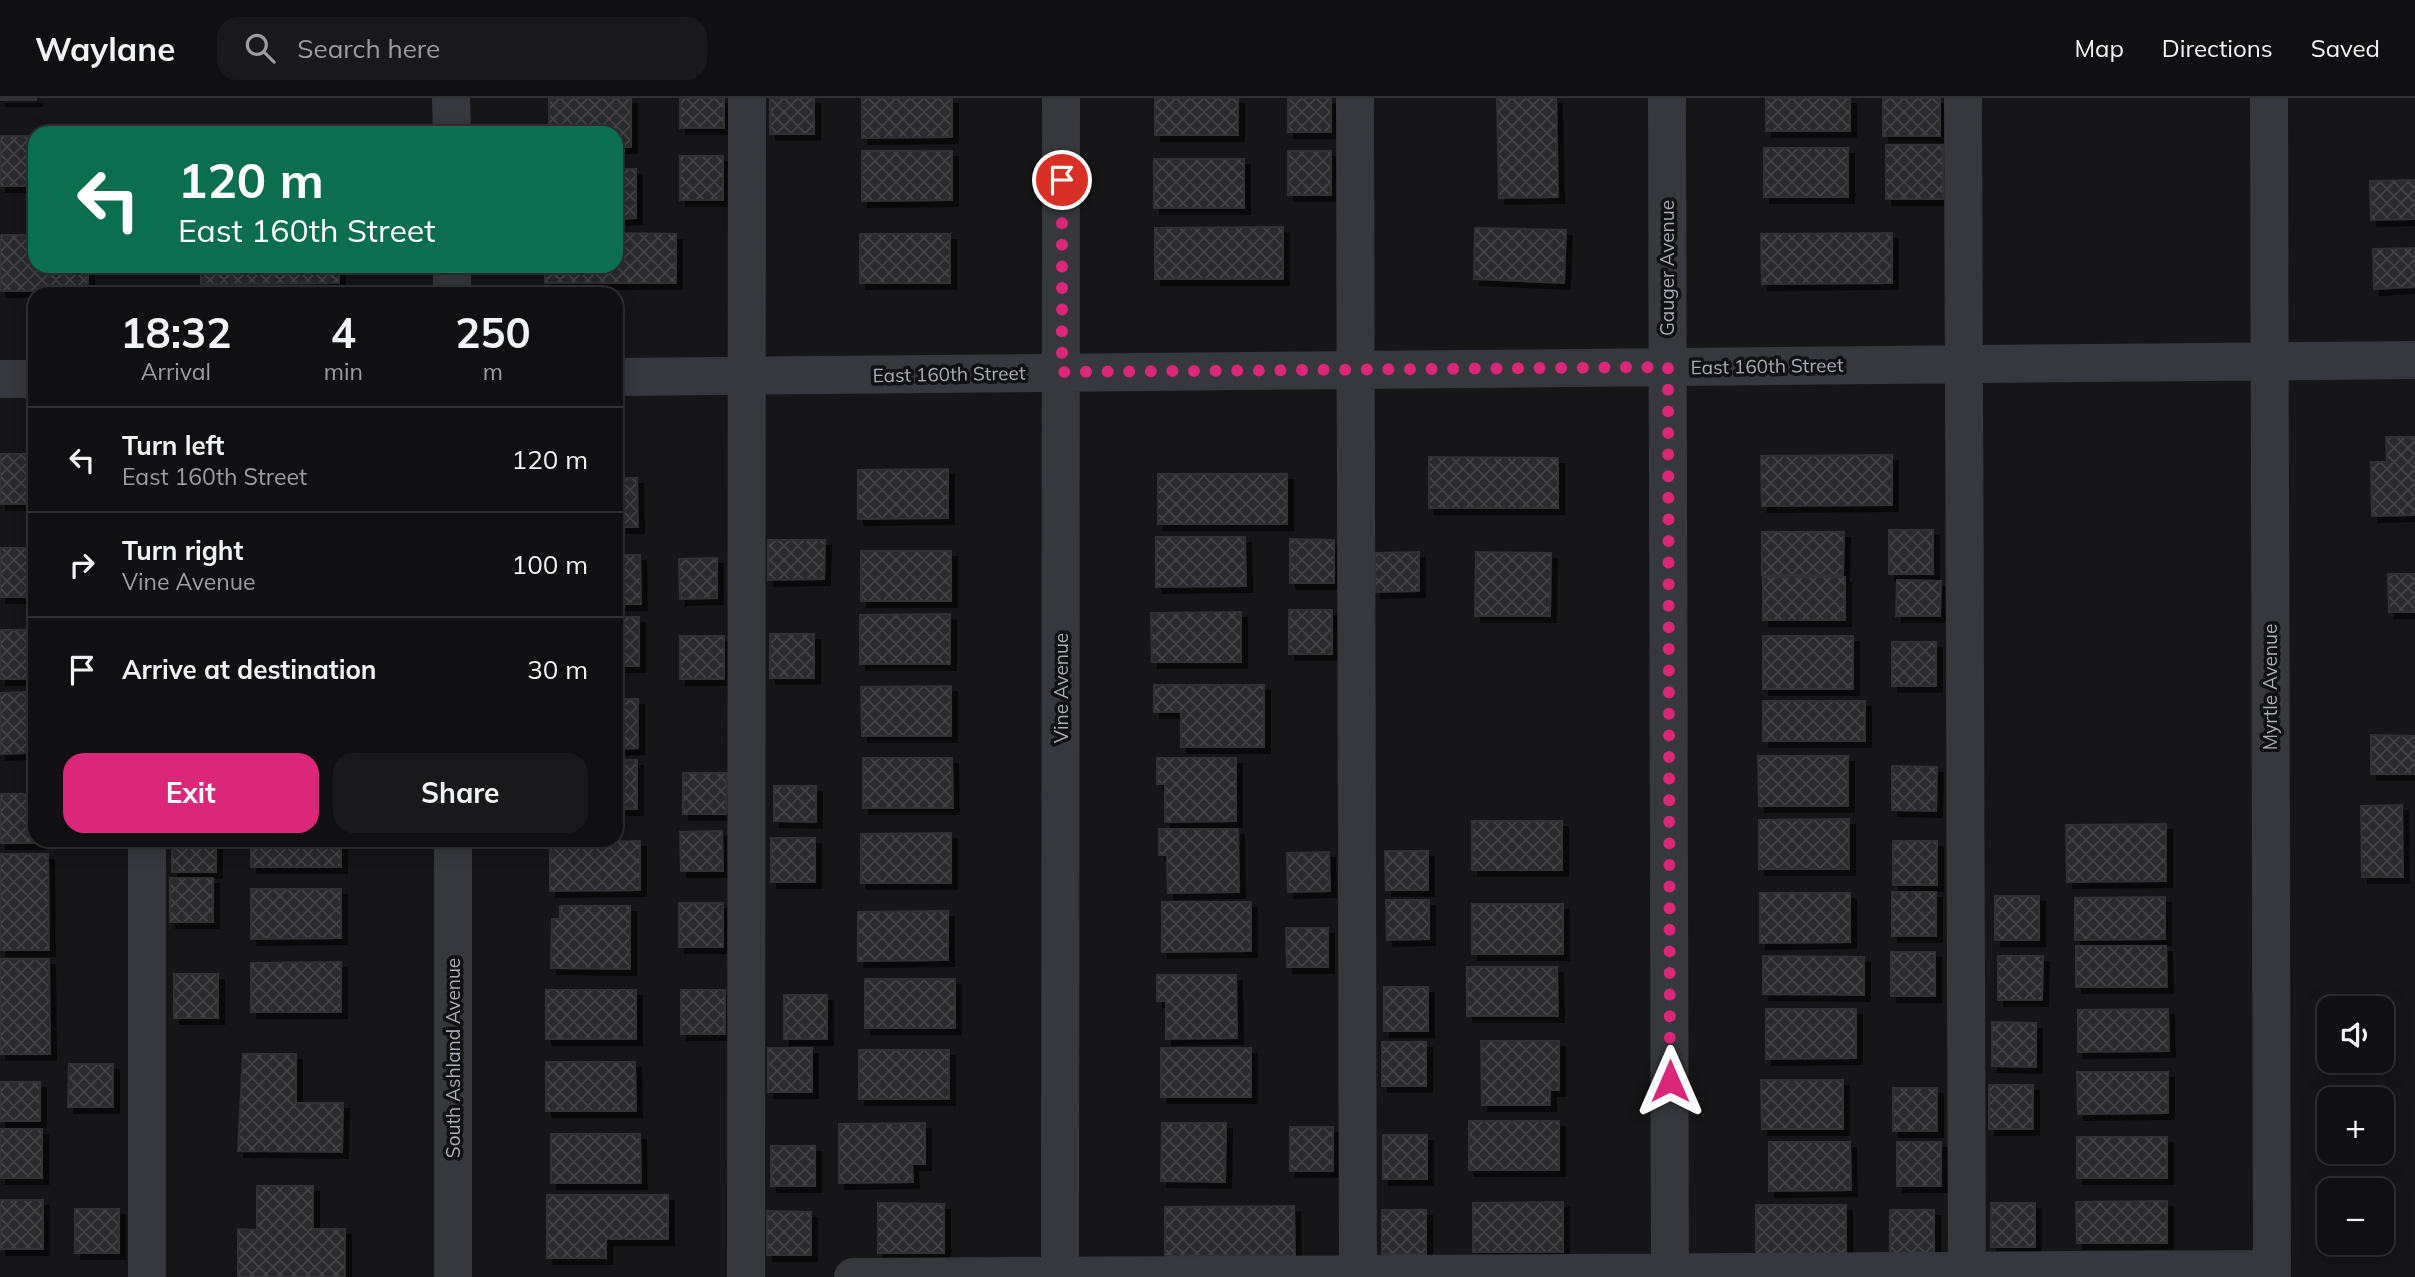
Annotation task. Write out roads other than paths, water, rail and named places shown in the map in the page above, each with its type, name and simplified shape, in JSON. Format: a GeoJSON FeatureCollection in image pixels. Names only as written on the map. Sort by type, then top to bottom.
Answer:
{"type":"FeatureCollection","features":[{"type":"Feature","properties":{"kind":"street"},"geometry":{"type":"LineString","coordinates":[[452,98],[452,126]]}},
{"type":"Feature","properties":{"kind":"street"},"geometry":{"type":"LineString","coordinates":[[746,1277],[747,98]]}},
{"type":"Feature","properties":{"kind":"street","name":"Vine Avenue"},"geometry":{"type":"LineString","coordinates":[[1059,1275],[1061,98]]}},
{"type":"Feature","properties":{"kind":"street"},"geometry":{"type":"LineString","coordinates":[[1355,98],[1358,1276]]}},
{"type":"Feature","properties":{"kind":"street","name":"Gauger Avenue"},"geometry":{"type":"LineString","coordinates":[[1667,98],[1670,1275]]}},
{"type":"Feature","properties":{"kind":"street"},"geometry":{"type":"LineString","coordinates":[[1963,98],[1967,1271]]}},
{"type":"Feature","properties":{"kind":"street","name":"Myrtle Avenue"},"geometry":{"type":"LineString","coordinates":[[2269,98],[2272,1273]]}},
{"type":"Feature","properties":{"kind":"street","name":"East 160th Street"},"geometry":{"type":"LineString","coordinates":[[623,377],[2415,360]]}},
{"type":"Feature","properties":{"kind":"street"},"geometry":{"type":"LineString","coordinates":[[0,379],[28,379]]}},
{"type":"Feature","properties":{"kind":"street"},"geometry":{"type":"LineString","coordinates":[[147,847],[147,1277]]}},
{"type":"Feature","properties":{"kind":"street","name":"South Ashland Avenue"},"geometry":{"type":"LineString","coordinates":[[453,847],[453,1277]]}},
{"type":"Feature","properties":{"kind":"street"},"geometry":{"type":"LineString","coordinates":[[853,1277],[1670,1275],[1967,1271],[2272,1273]]}}]}
